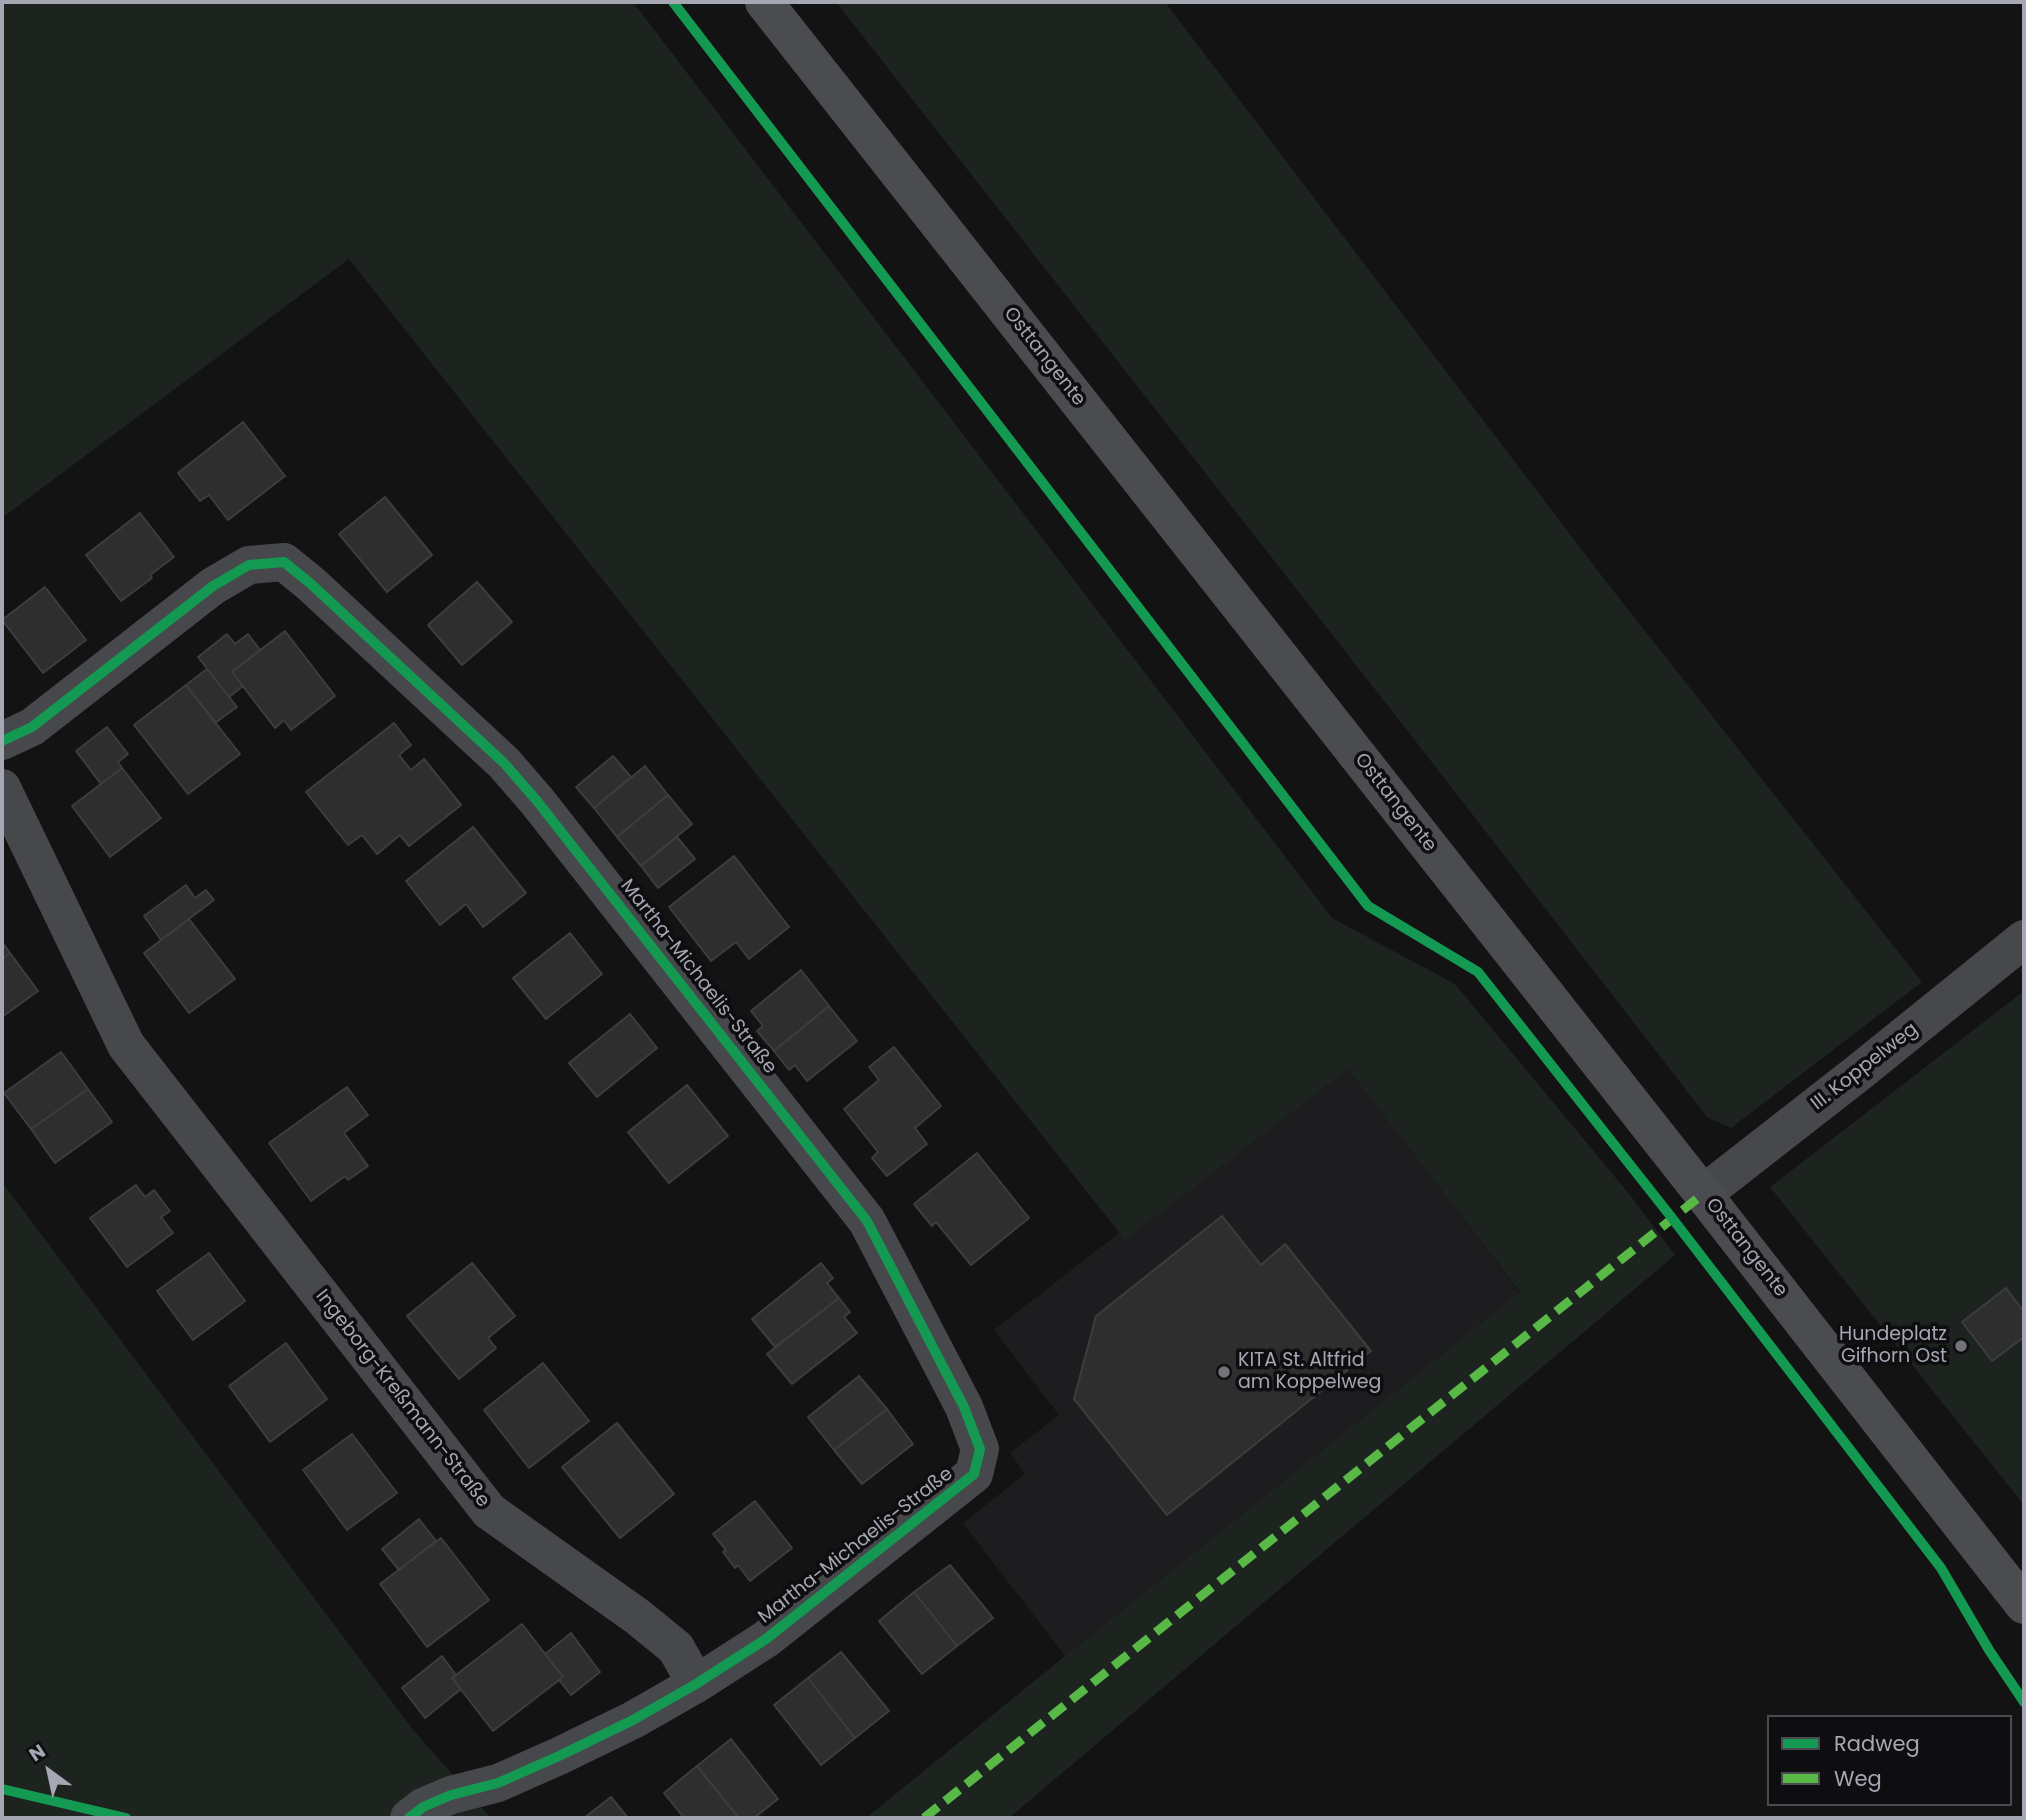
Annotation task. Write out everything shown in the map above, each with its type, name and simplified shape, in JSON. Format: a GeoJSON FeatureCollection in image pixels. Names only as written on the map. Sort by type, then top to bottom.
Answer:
{"type":"FeatureCollection","features":[{"type":"Feature","properties":{"kind":"main road","name":"Osttangente"},"geometry":{"type":"LineString","coordinates":[[764,2],[2024,1605]]}},
{"type":"Feature","properties":{"kind":"street","name":"Martha-Michaelis-Straße"},"geometry":{"type":"LineString","coordinates":[[2,741],[32,727],[213,586],[250,565],[284,562],[504,763],[537,801],[867,1221],[964,1407],[979,1449],[974,1474],[766,1639],[696,1684]]}},
{"type":"Feature","properties":{"kind":"street","name":"Ingeborg-Kreßmann-Straße"},"geometry":{"type":"LineString","coordinates":[[2,788],[126,1045],[143,1067],[489,1511],[639,1617],[676,1648],[696,1684]]}},
{"type":"Feature","properties":{"kind":"street","name":"III. Koppelweg"},"geometry":{"type":"LineString","coordinates":[[1703,1194],[2024,939]]}},
{"type":"Feature","properties":{"kind":"street"},"geometry":{"type":"LineString","coordinates":[[409,1818],[424,1807],[451,1795],[498,1783],[559,1756],[633,1720],[696,1684]]}},
{"type":"Feature","properties":{"kind":"shaded area"},"geometry":{"type":"Polygon","coordinates":[[[2,2],[633,2],[1332,918],[1455,984],[1630,1195],[1675,1255],[1009,1818],[866,1818],[1520,1292],[1348,1069],[1125,1240],[349,259],[2,518],[2,2]]]}},
{"type":"Feature","properties":{"kind":"shaded area"},"geometry":{"type":"Polygon","coordinates":[[[836,2],[1165,2],[1601,575],[1922,982],[1731,1128],[1707,1117],[836,2]]]}},
{"type":"Feature","properties":{"kind":"shaded area","name":"Hundeplatz Gifhorn Ost"},"geometry":{"type":"Polygon","coordinates":[[[2024,991],[2024,1505],[1770,1187],[2024,991]]]}},
{"type":"Feature","properties":{"kind":"shaded area","name":"KITA St. Altfrid am Koppelweg"},"geometry":{"type":"Polygon","coordinates":[[[1348,1068],[1520,1293],[1065,1656],[963,1523],[1025,1474],[1010,1453],[1059,1415],[994,1330],[1119,1233],[1125,1239],[1348,1068]]]}},
{"type":"Feature","properties":{"kind":"shaded area"},"geometry":{"type":"Polygon","coordinates":[[[2,1182],[414,1731],[491,1818],[2,1818],[2,1182]]]}},
{"type":"Feature","properties":{"kind":"building"},"geometry":{"type":"Polygon","coordinates":[[[243,422],[285,476],[228,520],[209,495],[200,501],[178,473],[243,422]]]}},
{"type":"Feature","properties":{"kind":"building"},"geometry":{"type":"Polygon","coordinates":[[[385,497],[432,555],[387,592],[339,534],[385,497]]]}},
{"type":"Feature","properties":{"kind":"building"},"geometry":{"type":"Polygon","coordinates":[[[140,513],[174,557],[150,575],[152,578],[121,601],[86,555],[140,513]]]}},
{"type":"Feature","properties":{"kind":"building"},"geometry":{"type":"Polygon","coordinates":[[[477,582],[512,622],[462,665],[428,625],[477,582]]]}},
{"type":"Feature","properties":{"kind":"building"},"geometry":{"type":"Polygon","coordinates":[[[45,587],[86,640],[43,673],[2,620],[45,587]]]}},
{"type":"Feature","properties":{"kind":"building"},"geometry":{"type":"Polygon","coordinates":[[[285,631],[335,696],[291,730],[284,720],[275,728],[232,672],[285,631]]]}},
{"type":"Feature","properties":{"kind":"building"},"geometry":{"type":"Polygon","coordinates":[[[227,634],[235,644],[248,634],[260,650],[232,672],[243,686],[229,697],[198,657],[227,634]]]}},
{"type":"Feature","properties":{"kind":"building"},"geometry":{"type":"Polygon","coordinates":[[[207,669],[237,707],[215,723],[186,685],[207,669]]]}},
{"type":"Feature","properties":{"kind":"building"},"geometry":{"type":"Polygon","coordinates":[[[186,685],[240,754],[188,794],[134,725],[186,685]]]}},
{"type":"Feature","properties":{"kind":"building"},"geometry":{"type":"Polygon","coordinates":[[[394,723],[411,745],[399,755],[411,770],[424,759],[461,805],[409,846],[400,835],[377,854],[362,835],[348,845],[306,792],[394,723]]]}},
{"type":"Feature","properties":{"kind":"building"},"geometry":{"type":"Polygon","coordinates":[[[107,727],[128,754],[118,762],[122,768],[101,784],[76,751],[107,727]]]}},
{"type":"Feature","properties":{"kind":"building"},"geometry":{"type":"Polygon","coordinates":[[[613,756],[631,777],[594,808],[576,787],[613,756]]]}},
{"type":"Feature","properties":{"kind":"building"},"geometry":{"type":"Polygon","coordinates":[[[645,766],[668,795],[617,837],[594,808],[645,766]]]}},
{"type":"Feature","properties":{"kind":"building"},"geometry":{"type":"Polygon","coordinates":[[[122,768],[161,818],[110,857],[72,806],[122,768]]]}},
{"type":"Feature","properties":{"kind":"building"},"geometry":{"type":"Polygon","coordinates":[[[668,795],[692,824],[641,866],[617,837],[668,795]]]}},
{"type":"Feature","properties":{"kind":"building"},"geometry":{"type":"Polygon","coordinates":[[[473,827],[526,893],[483,927],[466,904],[440,925],[406,881],[473,827]]]}},
{"type":"Feature","properties":{"kind":"building"},"geometry":{"type":"Polygon","coordinates":[[[677,837],[695,859],[658,888],[641,866],[677,837]]]}},
{"type":"Feature","properties":{"kind":"building"},"geometry":{"type":"Polygon","coordinates":[[[734,856],[789,927],[749,959],[736,942],[711,961],[669,907],[734,856]]]}},
{"type":"Feature","properties":{"kind":"building"},"geometry":{"type":"Polygon","coordinates":[[[186,885],[195,898],[206,890],[214,900],[161,940],[144,916],[186,885]]]}},
{"type":"Feature","properties":{"kind":"building"},"geometry":{"type":"Polygon","coordinates":[[[189,919],[235,979],[189,1013],[144,953],[189,919]]]}},
{"type":"Feature","properties":{"kind":"building"},"geometry":{"type":"Polygon","coordinates":[[[570,933],[602,974],[546,1019],[513,978],[570,933]]]}},
{"type":"Feature","properties":{"kind":"building"},"geometry":{"type":"Polygon","coordinates":[[[2,942],[10,953],[2,959],[2,942]]]}},
{"type":"Feature","properties":{"kind":"building"},"geometry":{"type":"Polygon","coordinates":[[[10,953],[38,991],[2,1017],[2,959],[10,953]]]}},
{"type":"Feature","properties":{"kind":"building"},"geometry":{"type":"Polygon","coordinates":[[[801,970],[829,1006],[774,1051],[757,1031],[763,1026],[751,1011],[801,970]]]}},
{"type":"Feature","properties":{"kind":"building"},"geometry":{"type":"Polygon","coordinates":[[[829,1006],[857,1041],[807,1081],[795,1065],[789,1070],[774,1051],[829,1006]]]}},
{"type":"Feature","properties":{"kind":"building"},"geometry":{"type":"Polygon","coordinates":[[[630,1014],[657,1048],[597,1097],[569,1063],[630,1014]]]}},
{"type":"Feature","properties":{"kind":"building"},"geometry":{"type":"Polygon","coordinates":[[[894,1047],[941,1106],[915,1128],[927,1144],[887,1176],[872,1158],[878,1152],[844,1109],[879,1080],[869,1067],[894,1047]]]}},
{"type":"Feature","properties":{"kind":"building"},"geometry":{"type":"Polygon","coordinates":[[[61,1052],[88,1089],[31,1129],[4,1093],[61,1052]]]}},
{"type":"Feature","properties":{"kind":"building"},"geometry":{"type":"Polygon","coordinates":[[[687,1085],[728,1136],[669,1183],[628,1132],[687,1085]]]}},
{"type":"Feature","properties":{"kind":"building"},"geometry":{"type":"Polygon","coordinates":[[[347,1087],[368,1115],[344,1133],[368,1166],[348,1180],[345,1176],[311,1201],[269,1143],[347,1087]]]}},
{"type":"Feature","properties":{"kind":"building"},"geometry":{"type":"Polygon","coordinates":[[[88,1089],[112,1122],[55,1163],[31,1129],[88,1089]]]}},
{"type":"Feature","properties":{"kind":"building"},"geometry":{"type":"Polygon","coordinates":[[[977,1153],[1029,1218],[971,1265],[936,1222],[932,1226],[914,1204],[977,1153]]]}},
{"type":"Feature","properties":{"kind":"building"},"geometry":{"type":"Polygon","coordinates":[[[136,1185],[145,1197],[154,1190],[170,1211],[161,1217],[173,1233],[127,1267],[90,1218],[136,1185]]]}},
{"type":"Feature","properties":{"kind":"building"},"geometry":{"type":"Polygon","coordinates":[[[1222,1216],[1261,1265],[1285,1244],[1371,1351],[1167,1515],[1074,1399],[1096,1316],[1222,1216]]]}},
{"type":"Feature","properties":{"kind":"building"},"geometry":{"type":"Polygon","coordinates":[[[209,1253],[245,1301],[193,1340],[157,1291],[209,1253]]]}},
{"type":"Feature","properties":{"kind":"building"},"geometry":{"type":"Polygon","coordinates":[[[472,1263],[515,1316],[488,1338],[496,1348],[459,1379],[407,1316],[472,1263]]]}},
{"type":"Feature","properties":{"kind":"building"},"geometry":{"type":"Polygon","coordinates":[[[821,1263],[833,1278],[827,1283],[839,1298],[775,1347],[752,1319],[821,1263]]]}},
{"type":"Feature","properties":{"kind":"building"},"geometry":{"type":"Polygon","coordinates":[[[2006,1288],[2024,1312],[2024,1337],[1992,1361],[1962,1322],[2006,1288]]]}},
{"type":"Feature","properties":{"kind":"building"},"geometry":{"type":"Polygon","coordinates":[[[839,1298],[850,1312],[844,1317],[857,1333],[792,1384],[767,1354],[839,1298]]]}},
{"type":"Feature","properties":{"kind":"building"},"geometry":{"type":"Polygon","coordinates":[[[286,1343],[327,1399],[270,1442],[229,1386],[286,1343]]]}},
{"type":"Feature","properties":{"kind":"building"},"geometry":{"type":"Polygon","coordinates":[[[543,1363],[589,1421],[529,1468],[484,1410],[543,1363]]]}},
{"type":"Feature","properties":{"kind":"building"},"geometry":{"type":"Polygon","coordinates":[[[859,1376],[887,1409],[834,1450],[808,1417],[859,1376]]]}},
{"type":"Feature","properties":{"kind":"building"},"geometry":{"type":"Polygon","coordinates":[[[887,1409],[913,1444],[862,1484],[834,1450],[887,1409]]]}},
{"type":"Feature","properties":{"kind":"building"},"geometry":{"type":"Polygon","coordinates":[[[617,1423],[674,1494],[620,1538],[562,1467],[617,1423]]]}},
{"type":"Feature","properties":{"kind":"building"},"geometry":{"type":"Polygon","coordinates":[[[352,1434],[397,1493],[347,1530],[303,1470],[352,1434]]]}},
{"type":"Feature","properties":{"kind":"building"},"geometry":{"type":"Polygon","coordinates":[[[755,1501],[792,1548],[750,1581],[738,1565],[735,1568],[723,1552],[726,1550],[713,1534],[755,1501]]]}},
{"type":"Feature","properties":{"kind":"building"},"geometry":{"type":"Polygon","coordinates":[[[419,1519],[436,1541],[399,1570],[382,1549],[419,1519]]]}},
{"type":"Feature","properties":{"kind":"building"},"geometry":{"type":"Polygon","coordinates":[[[441,1538],[489,1600],[427,1647],[380,1584],[441,1538]]]}},
{"type":"Feature","properties":{"kind":"building"},"geometry":{"type":"Polygon","coordinates":[[[950,1565],[993,1618],[957,1646],[914,1592],[950,1565]]]}},
{"type":"Feature","properties":{"kind":"building"},"geometry":{"type":"Polygon","coordinates":[[[914,1592],[957,1646],[922,1674],[879,1621],[914,1592]]]}},
{"type":"Feature","properties":{"kind":"building"},"geometry":{"type":"Polygon","coordinates":[[[522,1624],[563,1677],[493,1731],[452,1678],[522,1624]]]}},
{"type":"Feature","properties":{"kind":"building"},"geometry":{"type":"Polygon","coordinates":[[[571,1633],[600,1672],[571,1695],[559,1680],[563,1677],[545,1654],[571,1633]]]}},
{"type":"Feature","properties":{"kind":"building"},"geometry":{"type":"Polygon","coordinates":[[[841,1652],[889,1711],[855,1738],[808,1678],[841,1652]]]}},
{"type":"Feature","properties":{"kind":"building"},"geometry":{"type":"Polygon","coordinates":[[[442,1656],[456,1675],[452,1678],[461,1689],[425,1718],[402,1688],[442,1656]]]}},
{"type":"Feature","properties":{"kind":"building"},"geometry":{"type":"Polygon","coordinates":[[[808,1678],[855,1738],[821,1765],[774,1705],[808,1678]]]}},
{"type":"Feature","properties":{"kind":"building"},"geometry":{"type":"Polygon","coordinates":[[[731,1739],[778,1799],[754,1818],[739,1818],[697,1766],[731,1739]]]}},
{"type":"Feature","properties":{"kind":"building"},"geometry":{"type":"Polygon","coordinates":[[[697,1766],[739,1818],[684,1818],[664,1793],[697,1766]]]}},
{"type":"Feature","properties":{"kind":"building"},"geometry":{"type":"Polygon","coordinates":[[[611,1797],[628,1818],[584,1818],[611,1797]]]}},
{"type":"Feature","properties":{"kind":"marked path"},"geometry":{"type":"LineString","coordinates":[[924,1818],[1703,1194]]}},
{"type":"Feature","properties":{"kind":"cycle path"},"geometry":{"type":"LineString","coordinates":[[673,2],[1368,906],[1478,972],[1672,1218],[1941,1568],[1989,1650],[2024,1702]]}},
{"type":"Feature","properties":{"kind":"cycle path"},"geometry":{"type":"LineString","coordinates":[[2,741],[32,727],[213,586],[249,565],[284,562],[504,763],[537,801],[867,1221],[964,1407],[980,1449],[974,1474],[766,1639],[633,1720],[498,1783],[451,1795],[423,1807],[409,1818]]}},
{"type":"Feature","properties":{"kind":"cycle path"},"geometry":{"type":"LineString","coordinates":[[2,1789],[126,1818]]}},
{"type":"Feature","properties":{"kind":"place","name":"Hundeplatz Gifhorn Ost"},"geometry":{"type":"Point","coordinates":[1961,1346]}},
{"type":"Feature","properties":{"kind":"place","name":"KITA St. Altfrid am Koppelweg"},"geometry":{"type":"Point","coordinates":[1224,1372]}}]}
